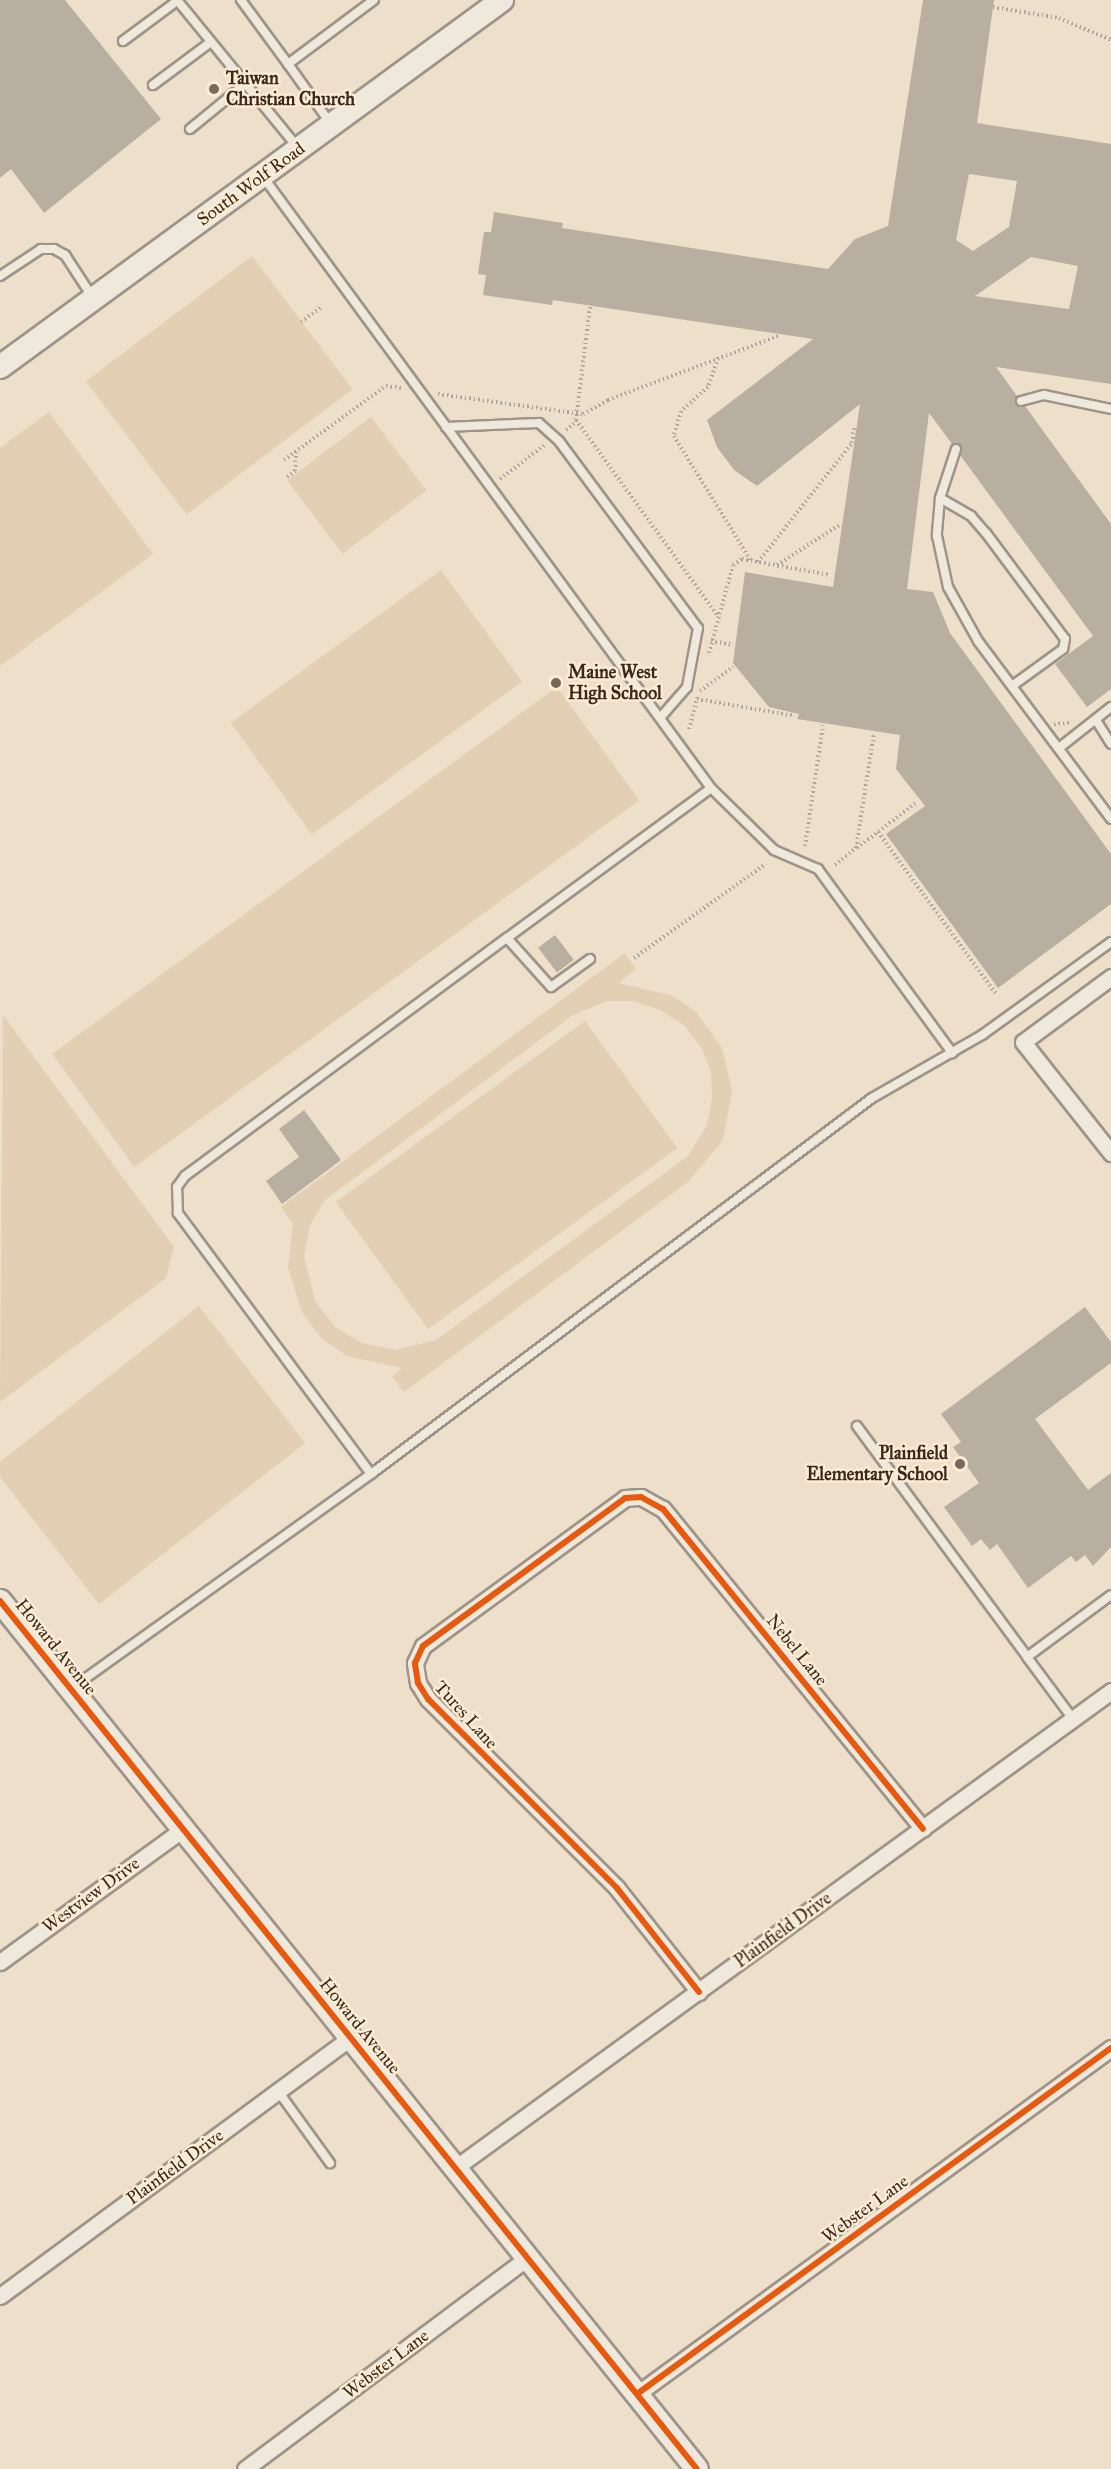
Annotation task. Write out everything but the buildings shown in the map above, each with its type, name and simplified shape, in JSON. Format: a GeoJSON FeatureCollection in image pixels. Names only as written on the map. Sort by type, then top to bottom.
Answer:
{"type":"FeatureCollection","features":[{"type":"Feature","properties":{"kind":"street","name":"South Wolf Road"},"geometry":{"type":"LineString","coordinates":[[0,367],[502,0]]}},
{"type":"Feature","properties":{"kind":"street"},"geometry":{"type":"LineString","coordinates":[[1111,977],[1023,1042],[1111,1153]]}},
{"type":"Feature","properties":{"kind":"street","name":"Nebel Lane"},"geometry":{"type":"LineString","coordinates":[[641,1497],[663,1509],[923,1829]]}},
{"type":"Feature","properties":{"kind":"street","name":"Tures Lane"},"geometry":{"type":"LineString","coordinates":[[641,1497],[625,1498],[423,1646],[415,1663],[418,1683],[428,1699],[616,1888],[699,1992]]}},
{"type":"Feature","properties":{"kind":"street","name":"Howard Avenue"},"geometry":{"type":"LineString","coordinates":[[0,1601],[694,2468]]}},
{"type":"Feature","properties":{"kind":"street","name":"Plainfield Drive"},"geometry":{"type":"LineString","coordinates":[[455,2169],[1111,1691]]}},
{"type":"Feature","properties":{"kind":"street","name":"Westview Drive"},"geometry":{"type":"LineString","coordinates":[[0,1962],[183,1828]]}},
{"type":"Feature","properties":{"kind":"street","name":"Plainfield Drive"},"geometry":{"type":"LineString","coordinates":[[0,2296],[350,2038]]}},
{"type":"Feature","properties":{"kind":"street","name":"Webster Lane"},"geometry":{"type":"LineString","coordinates":[[636,2394],[1111,2048]]}},
{"type":"Feature","properties":{"kind":"street","name":"Webster Lane"},"geometry":{"type":"LineString","coordinates":[[245,2469],[527,2258]]}},
{"type":"Feature","properties":{"kind":"lane"},"geometry":{"type":"LineString","coordinates":[[123,41],[177,0],[298,149]]}},
{"type":"Feature","properties":{"kind":"lane"},"geometry":{"type":"LineString","coordinates":[[241,0],[332,125]]}},
{"type":"Feature","properties":{"kind":"lane"},"geometry":{"type":"LineString","coordinates":[[288,64],[374,0]]}},
{"type":"Feature","properties":{"kind":"lane"},"geometry":{"type":"LineString","coordinates":[[153,85],[211,42]]}},
{"type":"Feature","properties":{"kind":"lane"},"geometry":{"type":"LineString","coordinates":[[190,129],[245,84]]}},
{"type":"Feature","properties":{"kind":"lane"},"geometry":{"type":"LineString","coordinates":[[262,176],[711,788],[767,844],[818,869],[952,1053]]}},
{"type":"Feature","properties":{"kind":"lane"},"geometry":{"type":"LineString","coordinates":[[0,276],[41,249],[54,249],[65,255],[94,299]]}},
{"type":"Feature","properties":{"kind":"lane"},"geometry":{"type":"LineString","coordinates":[[1021,401],[1044,395],[1111,408]]}},
{"type":"Feature","properties":{"kind":"lane"},"geometry":{"type":"LineString","coordinates":[[446,427],[539,423],[559,441],[698,628],[687,687],[661,717]]}},
{"type":"Feature","properties":{"kind":"lane"},"geometry":{"type":"LineString","coordinates":[[956,450],[940,498],[937,536],[948,587],[972,632],[1111,819]]}},
{"type":"Feature","properties":{"kind":"lane"},"geometry":{"type":"LineString","coordinates":[[940,498],[971,516],[986,532],[1065,639],[1063,649],[1012,686]]}},
{"type":"Feature","properties":{"kind":"lane"},"geometry":{"type":"LineString","coordinates":[[1059,748],[1111,706]]}},
{"type":"Feature","properties":{"kind":"lane"},"geometry":{"type":"LineString","coordinates":[[1096,720],[1111,744]]}},
{"type":"Feature","properties":{"kind":"lane"},"geometry":{"type":"LineString","coordinates":[[371,1473],[183,1221],[175,1194],[185,1176],[711,788]]}},
{"type":"Feature","properties":{"kind":"lane"},"geometry":{"type":"LineString","coordinates":[[507,938],[552,987],[590,959]]}},
{"type":"Feature","properties":{"kind":"lane"},"geometry":{"type":"LineString","coordinates":[[70,1689],[371,1473],[872,1098],[952,1053],[1034,1000],[1111,942]]}},
{"type":"Feature","properties":{"kind":"lane"},"geometry":{"type":"LineString","coordinates":[[857,1426],[1073,1719]]}},
{"type":"Feature","properties":{"kind":"lane"},"geometry":{"type":"LineString","coordinates":[[1027,1657],[1111,1595]]}},
{"type":"Feature","properties":{"kind":"lane"},"geometry":{"type":"LineString","coordinates":[[278,2091],[330,2163]]}},
{"type":"Feature","properties":{"kind":"path"},"geometry":{"type":"LineString","coordinates":[[993,7],[1059,18],[1111,40]]}},
{"type":"Feature","properties":{"kind":"path"},"geometry":{"type":"LineString","coordinates":[[590,307],[575,413],[577,421],[718,616]]}},
{"type":"Feature","properties":{"kind":"path"},"geometry":{"type":"LineString","coordinates":[[301,322],[320,308]]}},
{"type":"Feature","properties":{"kind":"path"},"geometry":{"type":"LineString","coordinates":[[437,394],[583,414],[608,399],[778,336]]}},
{"type":"Feature","properties":{"kind":"path"},"geometry":{"type":"LineString","coordinates":[[718,358],[708,387],[681,411],[675,436],[752,561]]}},
{"type":"Feature","properties":{"kind":"path"},"geometry":{"type":"LineString","coordinates":[[284,460],[386,386],[410,389]]}},
{"type":"Feature","properties":{"kind":"path"},"geometry":{"type":"LineString","coordinates":[[561,434],[577,421]]}},
{"type":"Feature","properties":{"kind":"path"},"geometry":{"type":"LineString","coordinates":[[758,562],[852,443],[854,428]]}},
{"type":"Feature","properties":{"kind":"path"},"geometry":{"type":"LineString","coordinates":[[500,479],[547,444]]}},
{"type":"Feature","properties":{"kind":"path"},"geometry":{"type":"LineString","coordinates":[[287,477],[295,471],[296,452]]}},
{"type":"Feature","properties":{"kind":"path"},"geometry":{"type":"LineString","coordinates":[[777,566],[839,525]]}},
{"type":"Feature","properties":{"kind":"path"},"geometry":{"type":"LineString","coordinates":[[706,662],[733,565],[742,559],[830,575]]}},
{"type":"Feature","properties":{"kind":"path"},"geometry":{"type":"LineString","coordinates":[[711,641],[733,645]]}},
{"type":"Feature","properties":{"kind":"path"},"geometry":{"type":"LineString","coordinates":[[699,692],[733,667]]}},
{"type":"Feature","properties":{"kind":"path"},"geometry":{"type":"LineString","coordinates":[[689,729],[701,682]]}},
{"type":"Feature","properties":{"kind":"path"},"geometry":{"type":"LineString","coordinates":[[697,699],[795,716]]}},
{"type":"Feature","properties":{"kind":"path"},"geometry":{"type":"LineString","coordinates":[[805,846],[823,725]]}},
{"type":"Feature","properties":{"kind":"path"},"geometry":{"type":"LineString","coordinates":[[856,848],[874,733]]}},
{"type":"Feature","properties":{"kind":"path"},"geometry":{"type":"LineString","coordinates":[[835,865],[917,802]]}},
{"type":"Feature","properties":{"kind":"path"},"geometry":{"type":"LineString","coordinates":[[878,832],[997,995]]}},
{"type":"Feature","properties":{"kind":"path"},"geometry":{"type":"LineString","coordinates":[[634,958],[766,864]]}},
{"type":"Feature","properties":{"kind":"shaded area"},"geometry":{"type":"Polygon","coordinates":[[[252,256],[353,389],[186,515],[86,381],[252,256]]]}},
{"type":"Feature","properties":{"kind":"shaded area"},"geometry":{"type":"Polygon","coordinates":[[[49,412],[153,554],[0,666],[0,448],[49,412]]]}},
{"type":"Feature","properties":{"kind":"shaded area"},"geometry":{"type":"Polygon","coordinates":[[[371,417],[426,490],[343,554],[287,480],[371,417]]]}},
{"type":"Feature","properties":{"kind":"shaded area"},"geometry":{"type":"Polygon","coordinates":[[[441,570],[522,682],[312,834],[231,723],[441,570]]]}},
{"type":"Feature","properties":{"kind":"shaded area"},"geometry":{"type":"Polygon","coordinates":[[[557,687],[639,800],[134,1167],[52,1054],[557,687]]]}},
{"type":"Feature","properties":{"kind":"shaded area"},"geometry":{"type":"Polygon","coordinates":[[[625,953],[636,969],[619,983],[673,996],[696,1012],[722,1048],[732,1091],[723,1140],[689,1181],[404,1392],[392,1377],[402,1368],[347,1356],[322,1339],[302,1312],[288,1268],[293,1224],[281,1207],[625,953]],[[608,1001],[573,1015],[325,1200],[310,1225],[304,1256],[315,1301],[335,1327],[362,1343],[395,1350],[436,1340],[688,1156],[707,1125],[712,1099],[711,1072],[702,1049],[684,1025],[660,1010],[633,1001],[608,1001]]]}},
{"type":"Feature","properties":{"kind":"shaded area"},"geometry":{"type":"Polygon","coordinates":[[[3,1015],[174,1247],[166,1278],[0,1402],[3,1015]]]}},
{"type":"Feature","properties":{"kind":"shaded area"},"geometry":{"type":"Polygon","coordinates":[[[585,1021],[677,1148],[428,1329],[336,1202],[585,1021]]]}},
{"type":"Feature","properties":{"kind":"shaded area"},"geometry":{"type":"Polygon","coordinates":[[[199,1306],[305,1443],[99,1604],[0,1477],[0,1462],[199,1306]]]}},
{"type":"Feature","properties":{"kind":"cycle path"},"geometry":{"type":"LineString","coordinates":[[699,1992],[617,1888],[428,1699],[418,1683],[415,1663],[423,1646],[625,1498],[641,1497],[663,1509],[923,1829]]}},
{"type":"Feature","properties":{"kind":"cycle path"},"geometry":{"type":"LineString","coordinates":[[0,1601],[697,2469]]}},
{"type":"Feature","properties":{"kind":"cycle path"},"geometry":{"type":"LineString","coordinates":[[637,2394],[1111,2048]]}},
{"type":"Feature","properties":{"kind":"place","name":"Taiwan Christian Church"},"geometry":{"type":"Point","coordinates":[214,89]}},
{"type":"Feature","properties":{"kind":"place","name":"Maine West High School"},"geometry":{"type":"Point","coordinates":[556,683]}},
{"type":"Feature","properties":{"kind":"place","name":"Plainfield Elementary School"},"geometry":{"type":"Point","coordinates":[960,1464]}}]}
